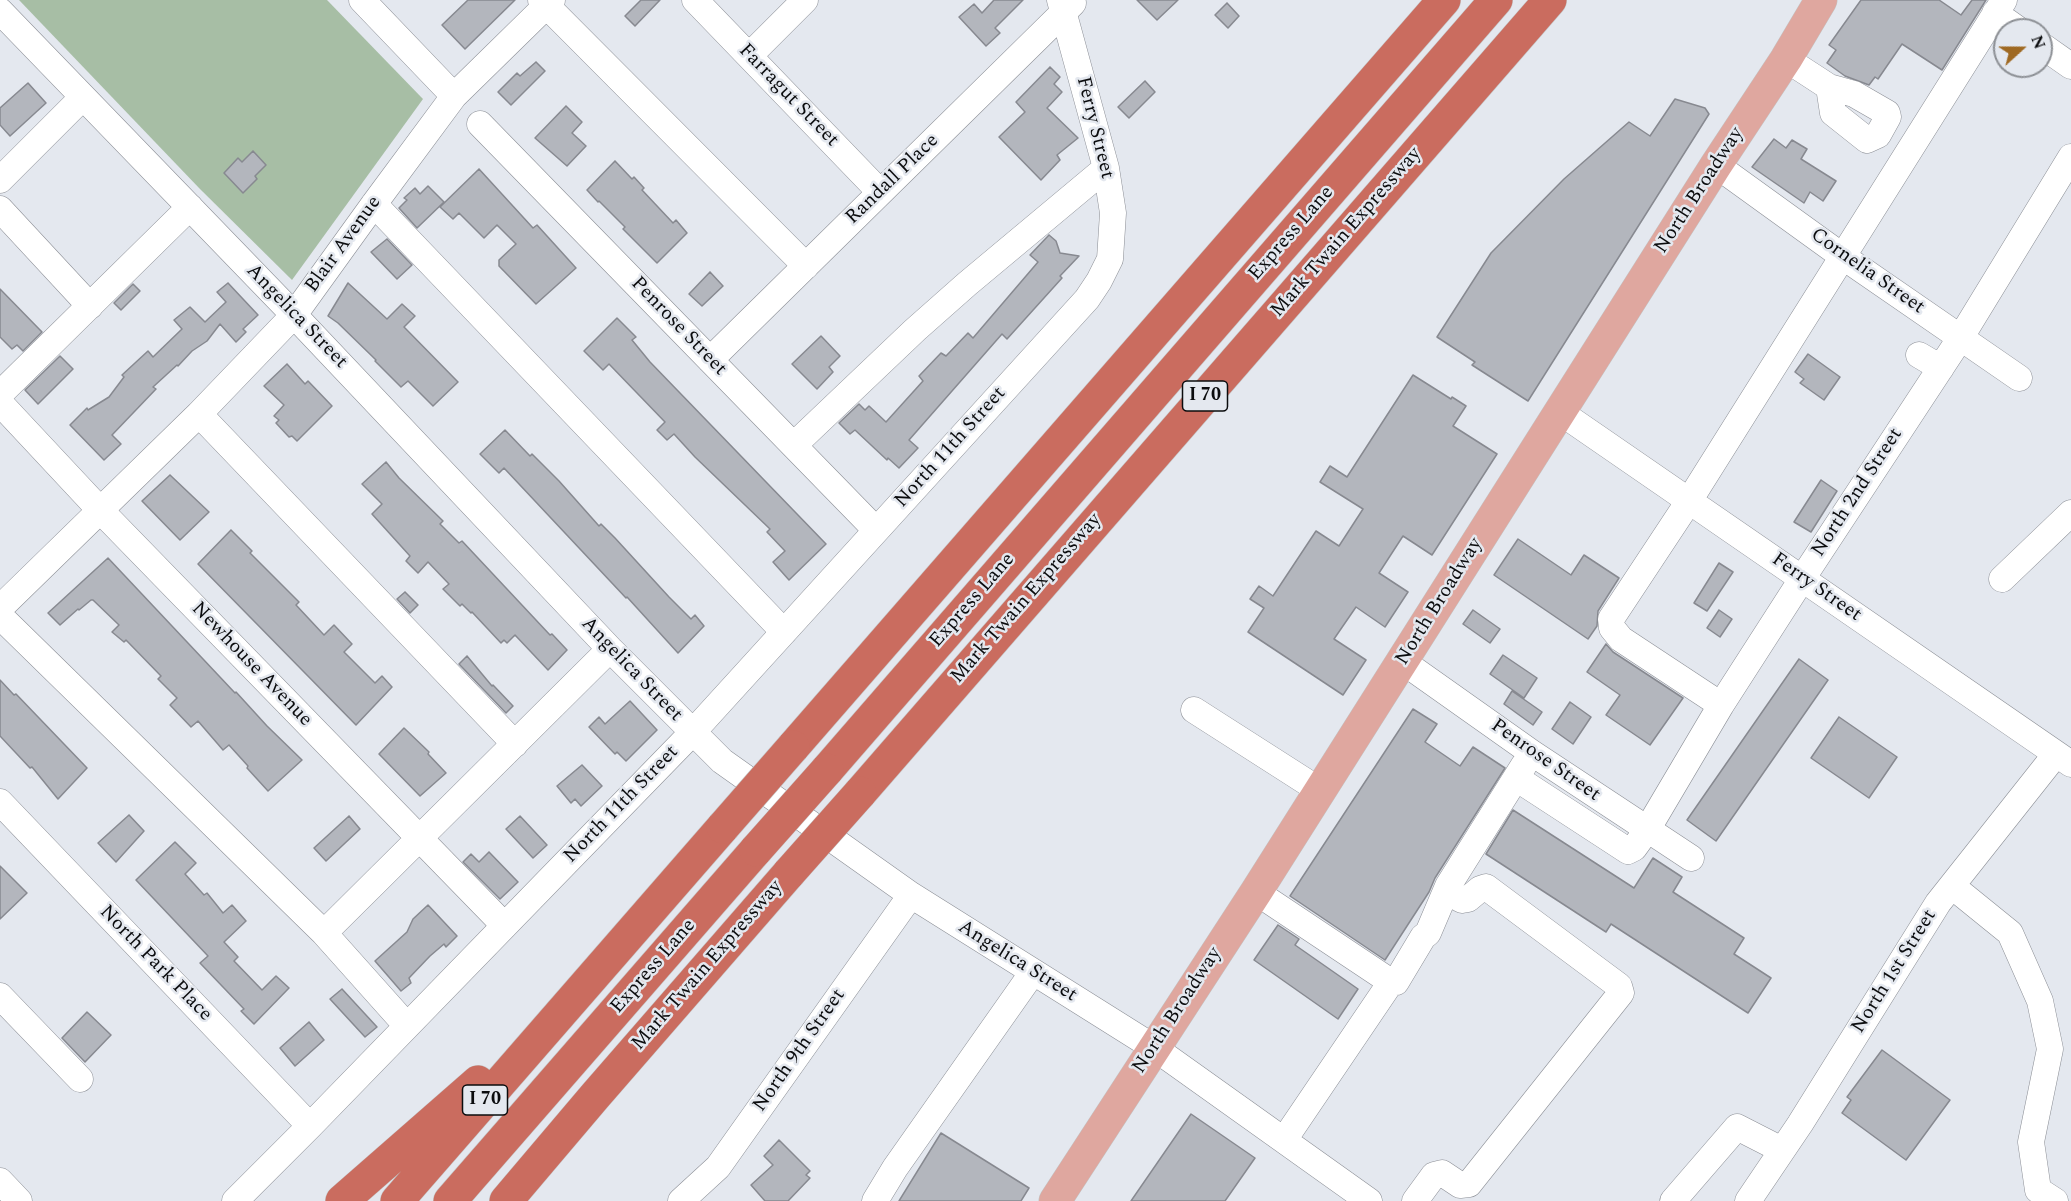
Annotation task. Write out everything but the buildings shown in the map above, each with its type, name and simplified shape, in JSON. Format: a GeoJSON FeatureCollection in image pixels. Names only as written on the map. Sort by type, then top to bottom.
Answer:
{"type":"FeatureCollection","features":[{"type":"Feature","properties":{"kind":"highway","name":"I 70"},"geometry":{"type":"LineString","coordinates":[[398,1201],[1444,0]]}},
{"type":"Feature","properties":{"kind":"highway","name":"Express Lane"},"geometry":{"type":"LineString","coordinates":[[450,1201],[1496,0]]}},
{"type":"Feature","properties":{"kind":"highway","name":"Mark Twain Expressway"},"geometry":{"type":"LineString","coordinates":[[506,1201],[1550,0]]}},
{"type":"Feature","properties":{"kind":"highway"},"geometry":{"type":"LineString","coordinates":[[342,1201],[572,999]]}},
{"type":"Feature","properties":{"kind":"main road","name":"North Broadway"},"geometry":{"type":"LineString","coordinates":[[1055,1201],[1153,1047],[1256,892],[1716,165],[1786,59],[1821,0]]}},
{"type":"Feature","properties":{"kind":"street"},"geometry":{"type":"LineString","coordinates":[[362,0],[454,96]]}},
{"type":"Feature","properties":{"kind":"street","name":"Farragut Street"},"geometry":{"type":"LineString","coordinates":[[695,0],[880,192]]}},
{"type":"Feature","properties":{"kind":"street"},"geometry":{"type":"LineString","coordinates":[[747,54],[806,0]]}},
{"type":"Feature","properties":{"kind":"street"},"geometry":{"type":"LineString","coordinates":[[546,2],[806,266]]}},
{"type":"Feature","properties":{"kind":"street","name":"Blair Avenue"},"geometry":{"type":"LineString","coordinates":[[0,608],[199,414],[294,315],[454,96],[546,2]]}},
{"type":"Feature","properties":{"kind":"street","name":"Randall Place"},"geometry":{"type":"LineString","coordinates":[[710,360],[1067,4]]}},
{"type":"Feature","properties":{"kind":"street","name":"Ferry Street"},"geometry":{"type":"LineString","coordinates":[[1067,4],[1106,168],[1113,213],[1110,259]]}},
{"type":"Feature","properties":{"kind":"street"},"geometry":{"type":"LineString","coordinates":[[1721,705],[1621,639],[1612,628],[1611,619],[1689,501],[1999,6],[2009,18]]}},
{"type":"Feature","properties":{"kind":"street","name":"Angelica Street"},"geometry":{"type":"LineString","coordinates":[[0,11],[294,315],[610,649],[722,761],[911,895],[1153,1047],[1369,1201]]}},
{"type":"Feature","properties":{"kind":"street"},"geometry":{"type":"LineString","coordinates":[[2053,53],[2071,66]]}},
{"type":"Feature","properties":{"kind":"street"},"geometry":{"type":"LineString","coordinates":[[1786,59],[1829,87]]}},
{"type":"Feature","properties":{"kind":"street"},"geometry":{"type":"LineString","coordinates":[[0,180],[83,97]]}},
{"type":"Feature","properties":{"kind":"street","name":"Penrose Street"},"geometry":{"type":"LineString","coordinates":[[480,124],[876,530]]}},
{"type":"Feature","properties":{"kind":"street","name":"North 2nd Street"},"geometry":{"type":"LineString","coordinates":[[1516,778],[1628,851],[1634,848],[1721,705],[1961,337],[2071,157]]}},
{"type":"Feature","properties":{"kind":"street","name":"Cornelia Street"},"geometry":{"type":"LineString","coordinates":[[1716,165],[1842,256],[2019,378]]}},
{"type":"Feature","properties":{"kind":"street"},"geometry":{"type":"LineString","coordinates":[[794,445],[915,330],[1106,168]]}},
{"type":"Feature","properties":{"kind":"street"},"geometry":{"type":"LineString","coordinates":[[374,204],[784,632]]}},
{"type":"Feature","properties":{"kind":"street"},"geometry":{"type":"LineString","coordinates":[[0,394],[189,207]]}},
{"type":"Feature","properties":{"kind":"street"},"geometry":{"type":"LineString","coordinates":[[0,209],[90,306]]}},
{"type":"Feature","properties":{"kind":"street","name":"North 11th Street"},"geometry":{"type":"LineString","coordinates":[[235,1201],[692,733],[1087,299],[1110,259]]}},
{"type":"Feature","properties":{"kind":"street"},"geometry":{"type":"LineString","coordinates":[[1919,355],[1941,368]]}},
{"type":"Feature","properties":{"kind":"street","name":"Newhouse Avenue"},"geometry":{"type":"LineString","coordinates":[[0,403],[101,511],[504,925]]}},
{"type":"Feature","properties":{"kind":"street","name":"Ferry Street"},"geometry":{"type":"LineString","coordinates":[[1560,412],[2063,759]]}},
{"type":"Feature","properties":{"kind":"street"},"geometry":{"type":"LineString","coordinates":[[199,414],[515,744]]}},
{"type":"Feature","properties":{"kind":"street"},"geometry":{"type":"LineString","coordinates":[[2002,579],[2071,513]]}},
{"type":"Feature","properties":{"kind":"street"},"geometry":{"type":"LineString","coordinates":[[0,616],[324,933],[407,1026]]}},
{"type":"Feature","properties":{"kind":"street"},"geometry":{"type":"LineString","coordinates":[[324,933],[610,649]]}},
{"type":"Feature","properties":{"kind":"street","name":"Penrose Street"},"geometry":{"type":"LineString","coordinates":[[1402,661],[1532,753],[1691,858]]}},
{"type":"Feature","properties":{"kind":"street"},"geometry":{"type":"LineString","coordinates":[[1194,710],[1319,790]]}},
{"type":"Feature","properties":{"kind":"street"},"geometry":{"type":"LineString","coordinates":[[1256,892],[1391,982],[1396,982],[1428,933],[1446,891],[1532,753]]}},
{"type":"Feature","properties":{"kind":"street","name":"North 1st Street"},"geometry":{"type":"LineString","coordinates":[[1748,1201],[1938,903],[2063,759]]}},
{"type":"Feature","properties":{"kind":"street","name":"North Park Place"},"geometry":{"type":"LineString","coordinates":[[0,802],[310,1126]]}},
{"type":"Feature","properties":{"kind":"street"},"geometry":{"type":"LineString","coordinates":[[1952,886],[2010,933],[2040,1001],[2049,1049],[2031,1142],[2038,1190],[2055,1201]]}},
{"type":"Feature","properties":{"kind":"street"},"geometry":{"type":"LineString","coordinates":[[1415,1201],[1434,1175],[1443,1173],[1460,1185],[1469,1184],[1621,993],[1619,986],[1486,887],[1468,899],[1462,900],[1446,891]]}},
{"type":"Feature","properties":{"kind":"street","name":"North 9th Street"},"geometry":{"type":"LineString","coordinates":[[681,1201],[718,1167],[911,895]]}},
{"type":"Feature","properties":{"kind":"street"},"geometry":{"type":"LineString","coordinates":[[875,1201],[895,1168],[1033,972]]}},
{"type":"Feature","properties":{"kind":"street"},"geometry":{"type":"LineString","coordinates":[[1284,1140],[1391,982]]}},
{"type":"Feature","properties":{"kind":"street"},"geometry":{"type":"LineString","coordinates":[[0,996],[80,1079]]}},
{"type":"Feature","properties":{"kind":"street"},"geometry":{"type":"LineString","coordinates":[[1672,1201],[1737,1127],[1782,1150]]}},
{"type":"Feature","properties":{"kind":"street"},"geometry":{"type":"LineString","coordinates":[[0,1181],[20,1201]]}},
{"type":"Feature","properties":{"kind":"green space"},"geometry":{"type":"Polygon","coordinates":[[[19,0],[327,0],[423,99],[292,280],[200,189],[19,0]]]}}]}
